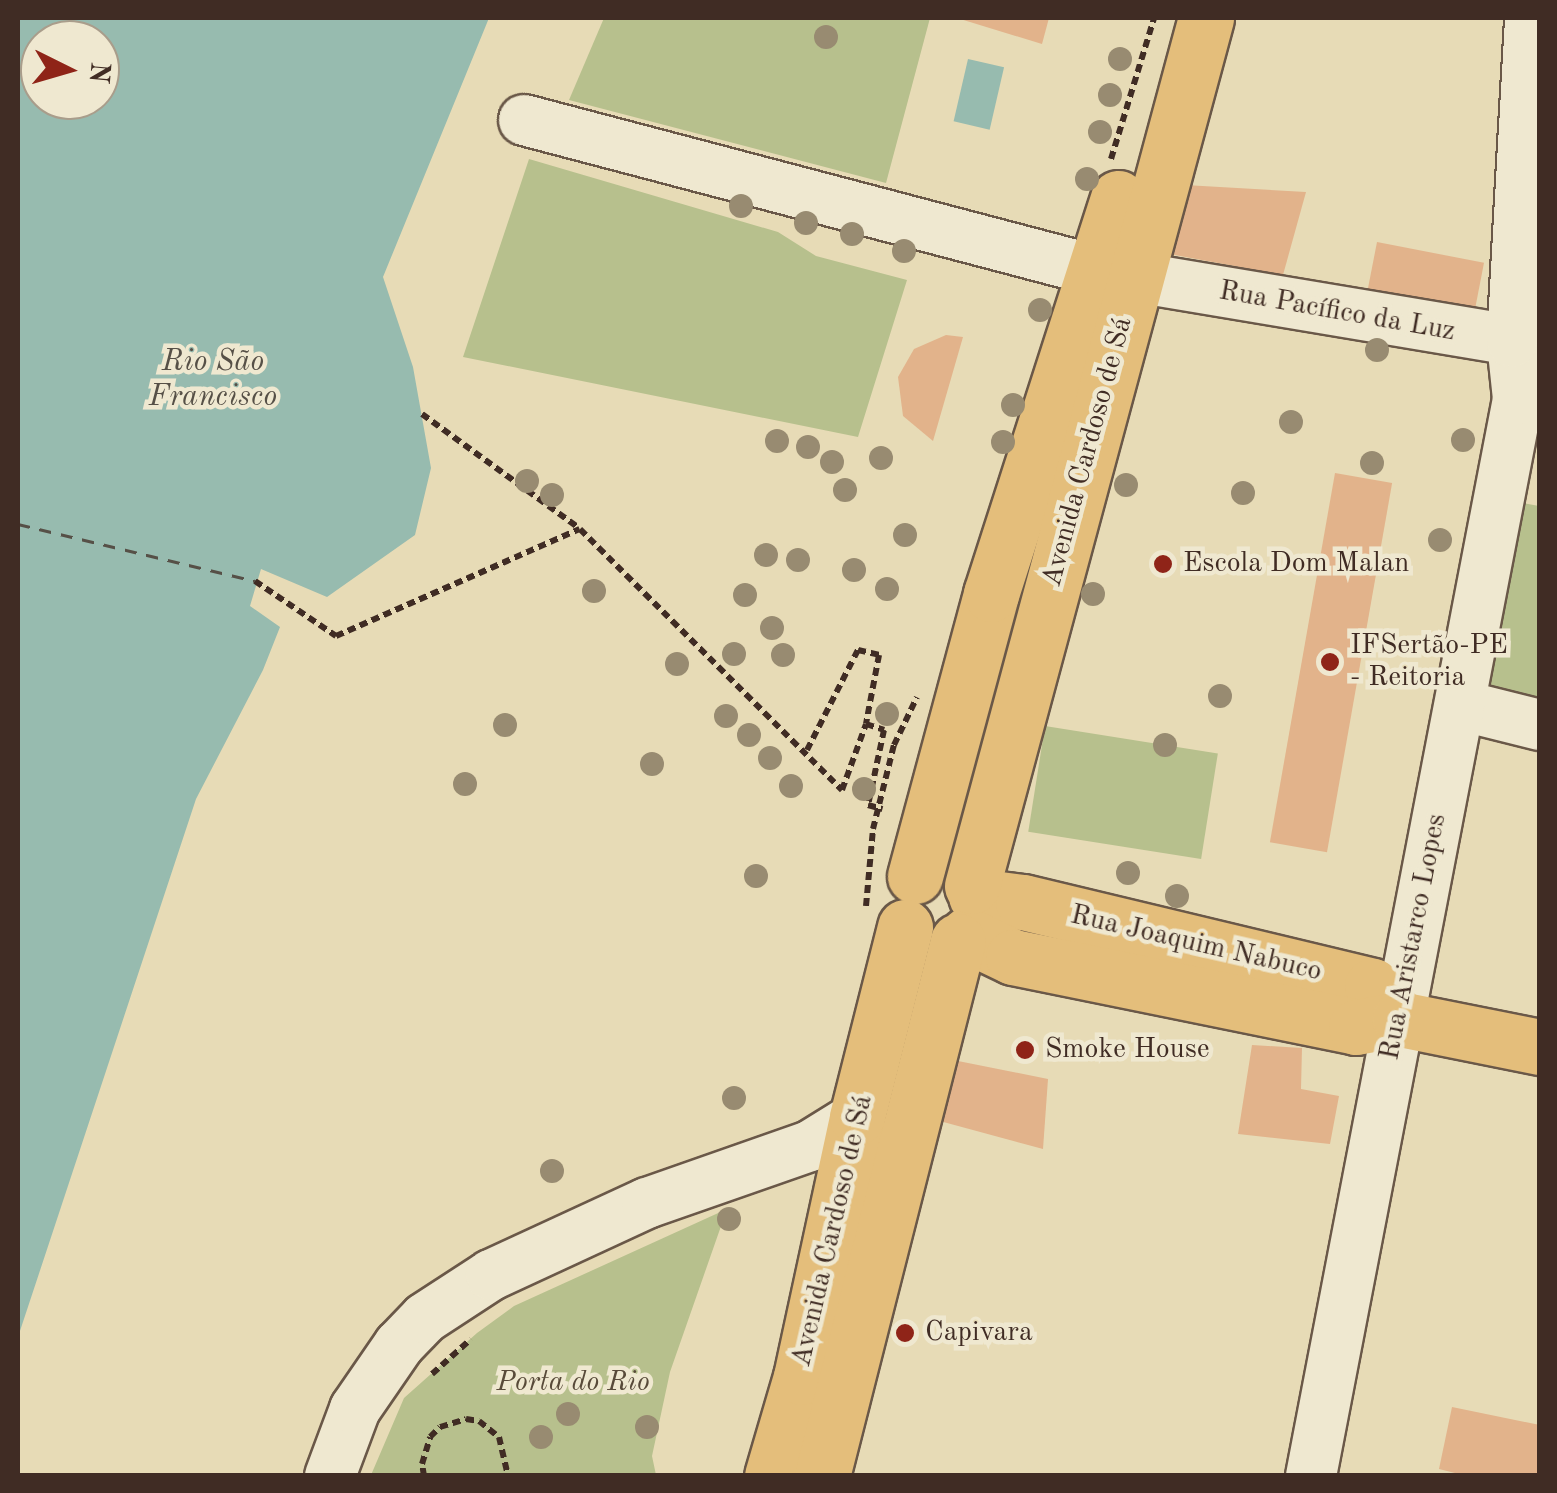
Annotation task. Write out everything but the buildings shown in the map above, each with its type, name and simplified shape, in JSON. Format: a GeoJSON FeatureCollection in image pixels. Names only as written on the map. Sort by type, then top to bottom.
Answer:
{"type":"FeatureCollection","features":[{"type":"Feature","properties":{"kind":"main road","name":"Avenida Cardoso de Sá"},"geometry":{"type":"LineString","coordinates":[[822,1476],[968,914],[1116,274],[1169,18]]}},
{"type":"Feature","properties":{"kind":"main road","name":"Avenida Cardoso de Sá"},"geometry":{"type":"LineString","coordinates":[[772,1476],[800,1377],[856,1117],[991,594],[1116,274],[1206,18]]}},
{"type":"Feature","properties":{"kind":"main road"},"geometry":{"type":"LineString","coordinates":[[946,868],[968,914],[929,945],[910,902],[946,868]]}},
{"type":"Feature","properties":{"kind":"main road","name":"Rua Joaquim Nabuco"},"geometry":{"type":"LineString","coordinates":[[968,914],[1013,956],[1356,1027],[1400,1019],[1540,1047]]}},
{"type":"Feature","properties":{"kind":"street","name":"Rua Aristarco Lopes"},"geometry":{"type":"LineString","coordinates":[[1311,1476],[1460,705],[1522,492],[1530,18]]}},
{"type":"Feature","properties":{"kind":"street","name":"Rua Pacífico da Luz"},"geometry":{"type":"LineString","coordinates":[[524,120],[1116,274],[1527,366]]}},
{"type":"Feature","properties":{"kind":"street"},"geometry":{"type":"LineString","coordinates":[[1460,705],[1540,725]]}},
{"type":"Feature","properties":{"kind":"street"},"geometry":{"type":"LineString","coordinates":[[330,1476],[355,1409],[399,1344],[425,1318],[491,1275],[647,1203],[810,1146],[856,1117]]}},
{"type":"Feature","properties":{"kind":"path"},"geometry":{"type":"LineString","coordinates":[[422,414],[580,529],[807,750],[842,790],[866,724],[879,656],[858,650],[807,750]]}},
{"type":"Feature","properties":{"kind":"path"},"geometry":{"type":"LineString","coordinates":[[256,581],[336,636],[580,529]]}},
{"type":"Feature","properties":{"kind":"path"},"geometry":{"type":"LineString","coordinates":[[866,724],[884,730],[868,805],[932,818]]}},
{"type":"Feature","properties":{"kind":"path"},"geometry":{"type":"LineString","coordinates":[[417,1384],[476,1332]]}},
{"type":"Feature","properties":{"kind":"path"},"geometry":{"type":"LineString","coordinates":[[424,1476],[422,1464],[430,1437],[452,1420],[466,1418],[492,1428],[499,1438],[508,1476]]}},
{"type":"Feature","properties":{"kind":"green space"},"geometry":{"type":"Polygon","coordinates":[[[604,18],[930,18],[886,183],[569,100],[604,18]]]}},
{"type":"Feature","properties":{"kind":"green space"},"geometry":{"type":"Polygon","coordinates":[[[529,159],[778,232],[816,256],[907,280],[858,437],[463,357],[529,159]]]}},
{"type":"Feature","properties":{"kind":"green space"},"geometry":{"type":"Polygon","coordinates":[[[1522,503],[1539,506],[1539,705],[1488,695],[1522,503]]]}},
{"type":"Feature","properties":{"kind":"green space"},"geometry":{"type":"Polygon","coordinates":[[[1045,726],[1218,753],[1201,859],[1028,832],[1045,726]]]}},
{"type":"Feature","properties":{"kind":"green space","name":"Porta do Rio"},"geometry":{"type":"Polygon","coordinates":[[[727,1209],[670,1372],[652,1456],[656,1475],[371,1475],[404,1398],[477,1333],[514,1306],[727,1209]]]}},
{"type":"Feature","properties":{"kind":"water","name":"Rio São Francisco"},"geometry":{"type":"Polygon","coordinates":[[[18,18],[489,18],[383,277],[413,367],[431,468],[415,535],[327,597],[261,569],[250,606],[280,627],[263,670],[196,799],[18,1337],[18,18]]]}},
{"type":"Feature","properties":{"kind":"water"},"geometry":{"type":"Polygon","coordinates":[[[968,59],[1004,67],[990,130],[954,121],[968,59]]]}},
{"type":"Feature","properties":{"kind":"ferry route"},"geometry":{"type":"LineString","coordinates":[[18,524],[255,581]]}},
{"type":"Feature","properties":{"kind":"place","name":"Escola Dom Malan"},"geometry":{"type":"Point","coordinates":[1163,564]}},
{"type":"Feature","properties":{"kind":"place","name":"IFSertão-PE - Reitoria"},"geometry":{"type":"Point","coordinates":[1330,662]}},
{"type":"Feature","properties":{"kind":"place","name":"Smoke House"},"geometry":{"type":"Point","coordinates":[1025,1050]}},
{"type":"Feature","properties":{"kind":"place","name":"Capivara"},"geometry":{"type":"Point","coordinates":[905,1333]}}]}
